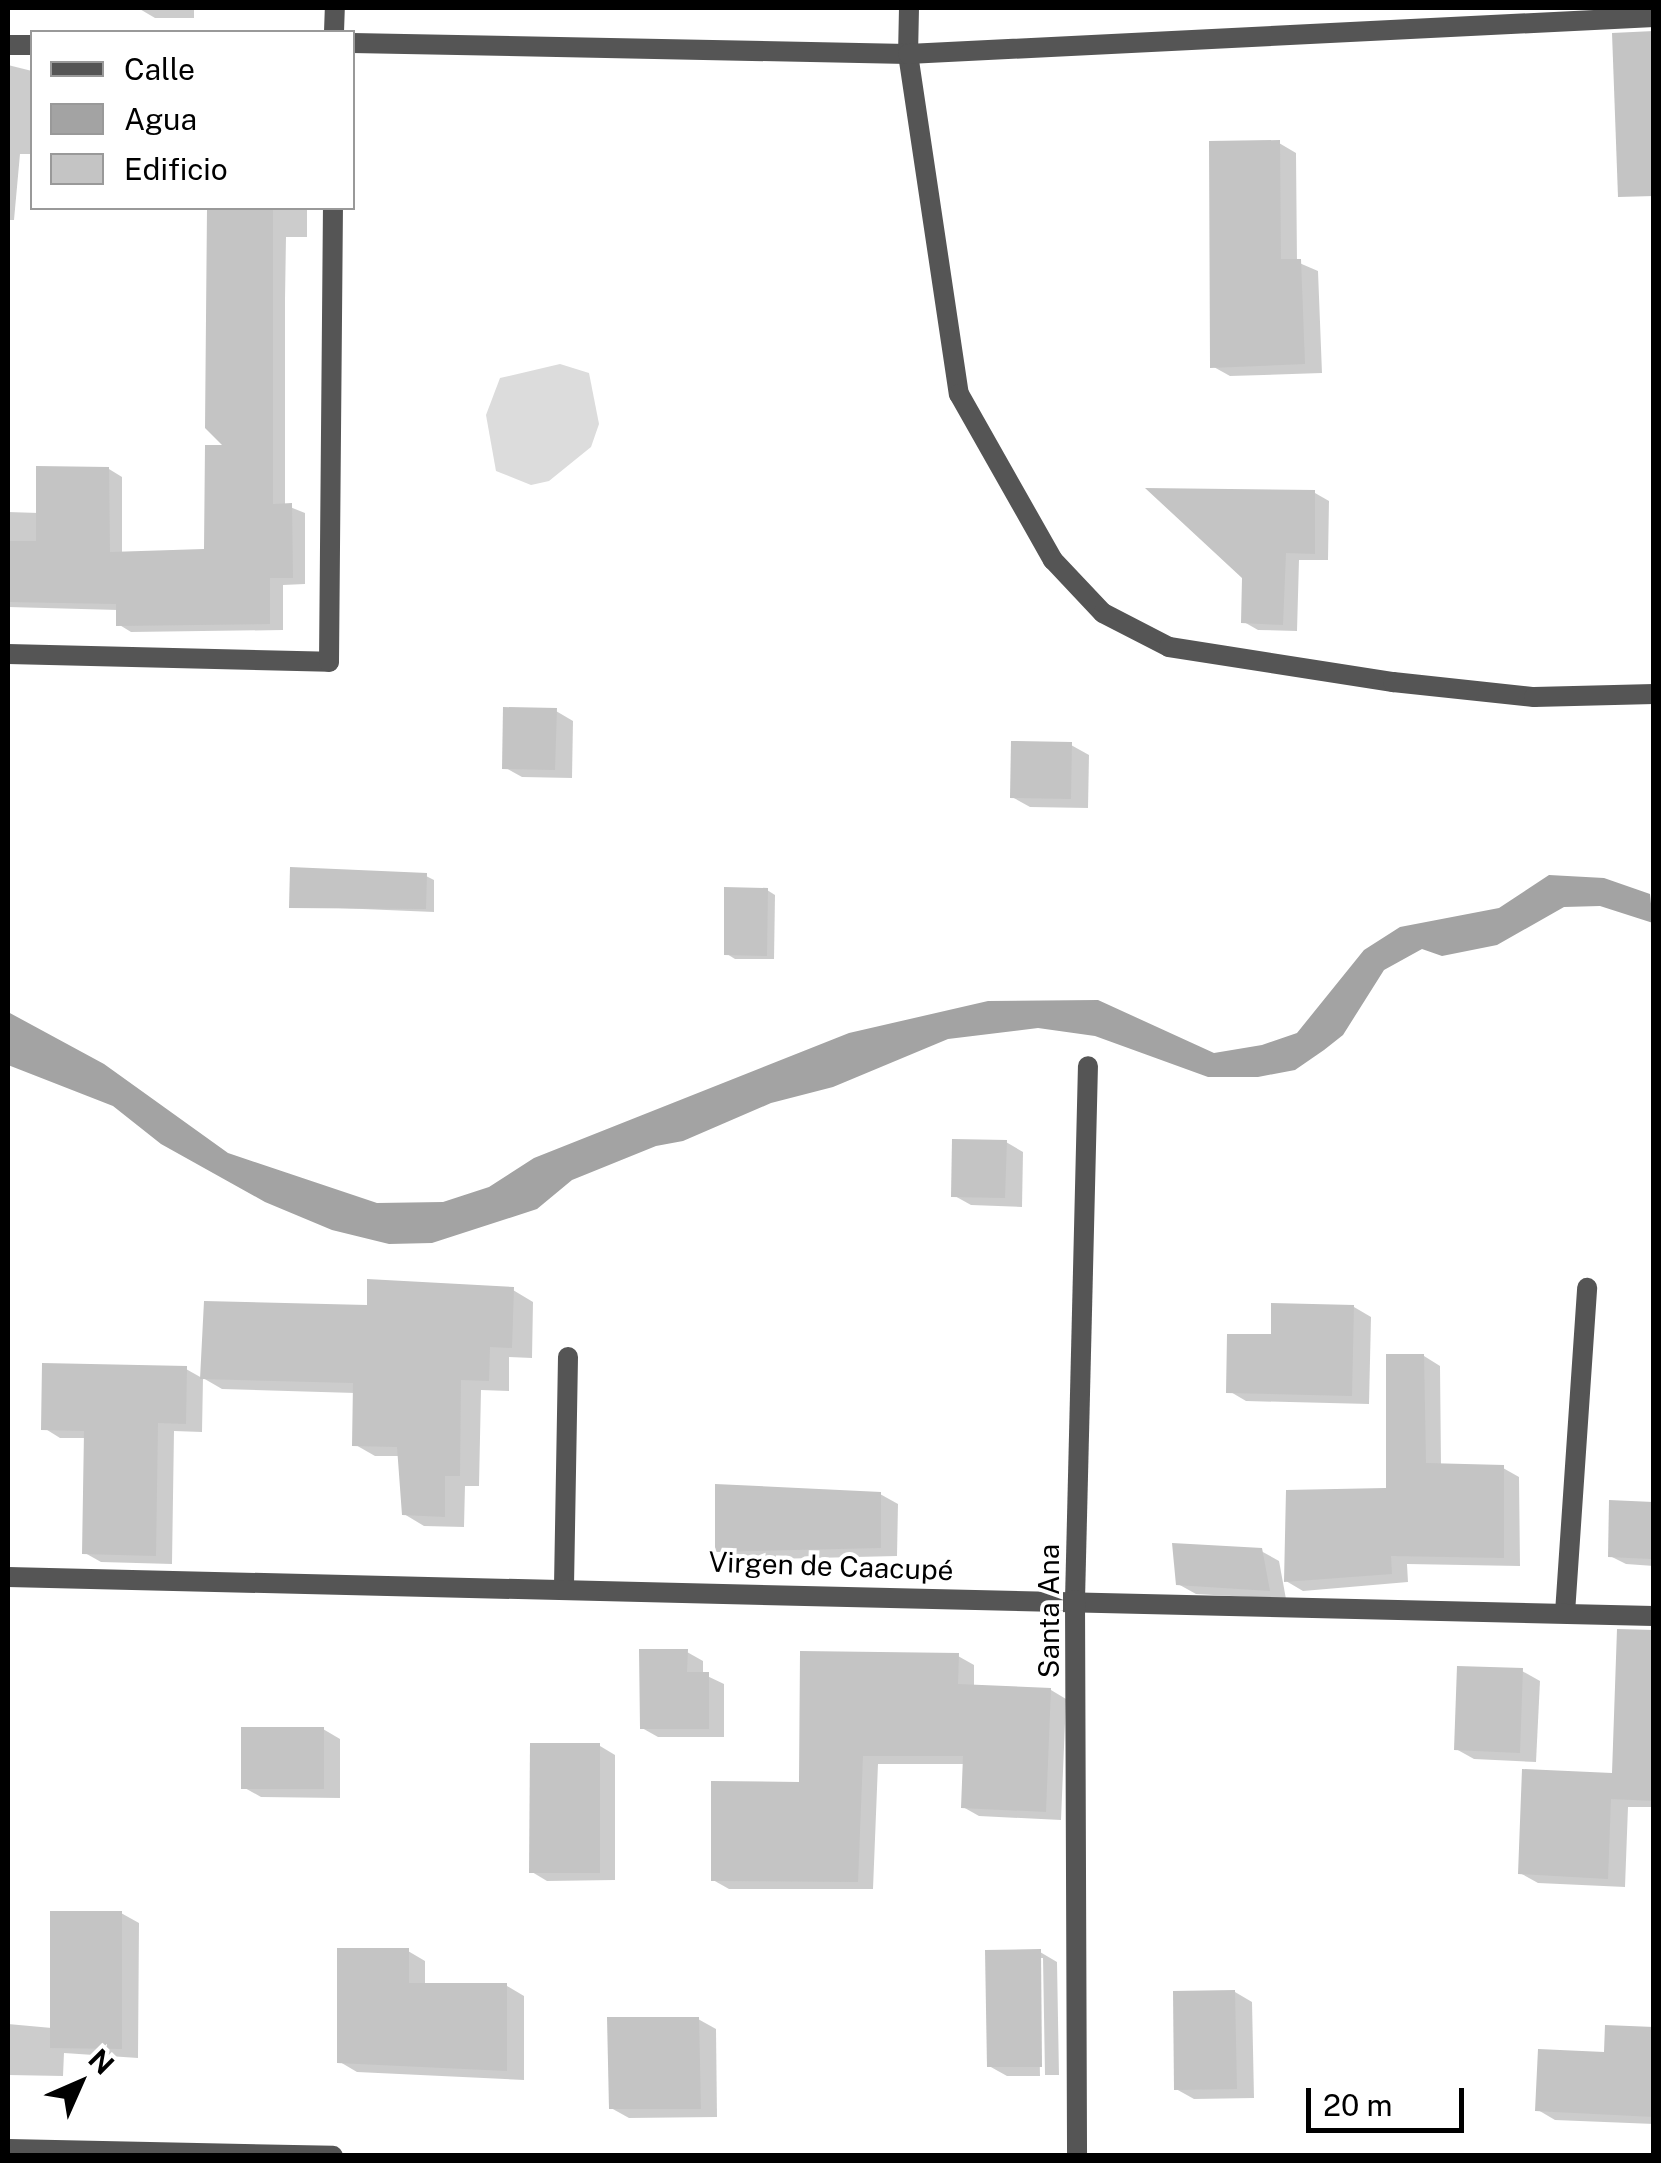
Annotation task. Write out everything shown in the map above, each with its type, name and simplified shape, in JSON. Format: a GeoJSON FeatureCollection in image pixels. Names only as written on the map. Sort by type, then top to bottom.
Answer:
{"type":"FeatureCollection","features":[{"type":"Feature","properties":{"kind":"street"},"geometry":{"type":"LineString","coordinates":[[909,8],[908,54],[959,394],[1052,560],[1103,613],[1169,647],[1393,682],[1534,698],[1654,694]]}},
{"type":"Feature","properties":{"kind":"street"},"geometry":{"type":"LineString","coordinates":[[355,43],[908,54],[1520,14],[1654,17]]}},
{"type":"Feature","properties":{"kind":"street"},"geometry":{"type":"LineString","coordinates":[[8,654],[329,662],[333,210]]}},
{"type":"Feature","properties":{"kind":"street","name":"Santa Ana"},"geometry":{"type":"LineString","coordinates":[[1077,2156],[1076,1600],[1088,1066]]}},
{"type":"Feature","properties":{"kind":"street"},"geometry":{"type":"LineString","coordinates":[[1566,1613],[1587,1288]]}},
{"type":"Feature","properties":{"kind":"street"},"geometry":{"type":"LineString","coordinates":[[564,1586],[568,1356]]}},
{"type":"Feature","properties":{"kind":"street","name":"Virgen de Caacupé"},"geometry":{"type":"LineString","coordinates":[[8,1577],[564,1586],[1654,1616]]}},
{"type":"Feature","properties":{"kind":"street"},"geometry":{"type":"LineString","coordinates":[[8,2149],[333,2156]]}},
{"type":"Feature","properties":{"kind":"shaded area"},"geometry":{"type":"Polygon","coordinates":[[[560,364],[589,373],[599,424],[591,447],[549,481],[531,485],[496,471],[486,415],[500,378],[560,364]]]}},
{"type":"Feature","properties":{"kind":"water"},"geometry":{"type":"Polygon","coordinates":[[[1549,875],[1604,878],[1650,894],[1653,923],[1600,906],[1564,907],[1497,945],[1442,956],[1422,949],[1384,970],[1343,1035],[1324,1050],[1295,1070],[1258,1077],[1208,1077],[1095,1036],[1038,1028],[948,1039],[833,1087],[771,1103],[683,1141],[656,1146],[572,1180],[537,1209],[432,1243],[389,1244],[332,1230],[265,1202],[161,1144],[113,1106],[8,1065],[8,1012],[104,1064],[228,1153],[377,1203],[443,1202],[489,1187],[534,1158],[849,1033],[988,1001],[1098,1000],[1214,1053],[1262,1045],[1297,1033],[1364,950],[1400,927],[1499,908],[1549,875]]]}},
{"type":"Feature","properties":{"kind":"building"},"geometry":{"type":"Polygon","coordinates":[[[1654,31],[1654,196],[1618,197],[1612,33],[1654,31]]]}},
{"type":"Feature","properties":{"kind":"building"},"geometry":{"type":"Polygon","coordinates":[[[1280,140],[1281,259],[1301,259],[1305,364],[1210,368],[1209,141],[1280,140]]]}},
{"type":"Feature","properties":{"kind":"building"},"geometry":{"type":"Polygon","coordinates":[[[207,210],[273,210],[273,504],[292,503],[293,578],[270,578],[270,624],[116,626],[116,604],[8,602],[8,541],[36,541],[36,466],[109,467],[110,552],[204,549],[205,445],[222,445],[205,428],[207,210]]]}},
{"type":"Feature","properties":{"kind":"building"},"geometry":{"type":"Polygon","coordinates":[[[1145,488],[1315,490],[1315,554],[1286,553],[1283,625],[1241,623],[1242,578],[1145,488]]]}},
{"type":"Feature","properties":{"kind":"building"},"geometry":{"type":"Polygon","coordinates":[[[503,707],[557,708],[555,770],[502,769],[503,707]]]}},
{"type":"Feature","properties":{"kind":"building"},"geometry":{"type":"Polygon","coordinates":[[[1011,741],[1072,742],[1071,799],[1010,798],[1011,741]]]}},
{"type":"Feature","properties":{"kind":"building"},"geometry":{"type":"Polygon","coordinates":[[[290,867],[427,873],[426,909],[289,908],[290,867]]]}},
{"type":"Feature","properties":{"kind":"building"},"geometry":{"type":"Polygon","coordinates":[[[724,887],[768,888],[767,956],[724,955],[724,887]]]}},
{"type":"Feature","properties":{"kind":"building"},"geometry":{"type":"Polygon","coordinates":[[[952,1139],[1007,1140],[1005,1198],[951,1197],[952,1139]]]}},
{"type":"Feature","properties":{"kind":"building"},"geometry":{"type":"Polygon","coordinates":[[[367,1279],[514,1287],[512,1348],[490,1347],[489,1381],[461,1380],[460,1476],[445,1476],[445,1517],[402,1515],[397,1447],[352,1446],[353,1383],[200,1379],[204,1301],[367,1305],[367,1279]]]}},
{"type":"Feature","properties":{"kind":"building"},"geometry":{"type":"Polygon","coordinates":[[[1271,1303],[1354,1305],[1352,1396],[1226,1393],[1227,1334],[1271,1334],[1271,1303]]]}},
{"type":"Feature","properties":{"kind":"building"},"geometry":{"type":"Polygon","coordinates":[[[1386,1354],[1424,1354],[1426,1463],[1504,1465],[1504,1558],[1391,1556],[1392,1574],[1284,1582],[1286,1490],[1386,1488],[1386,1354]]]}},
{"type":"Feature","properties":{"kind":"building"},"geometry":{"type":"Polygon","coordinates":[[[42,1363],[187,1366],[186,1424],[158,1423],[156,1556],[82,1554],[84,1431],[41,1430],[42,1363]]]}},
{"type":"Feature","properties":{"kind":"building"},"geometry":{"type":"Polygon","coordinates":[[[715,1484],[881,1492],[881,1548],[715,1552],[715,1484]]]}},
{"type":"Feature","properties":{"kind":"building"},"geometry":{"type":"Polygon","coordinates":[[[1609,1500],[1653,1502],[1652,1559],[1608,1557],[1609,1500]]]}},
{"type":"Feature","properties":{"kind":"building"},"geometry":{"type":"Polygon","coordinates":[[[1172,1543],[1262,1548],[1270,1591],[1176,1585],[1172,1543]]]}},
{"type":"Feature","properties":{"kind":"building"},"geometry":{"type":"Polygon","coordinates":[[[1617,1629],[1654,1630],[1654,1801],[1611,1799],[1608,1879],[1518,1874],[1522,1769],[1612,1773],[1617,1629]]]}},
{"type":"Feature","properties":{"kind":"building"},"geometry":{"type":"Polygon","coordinates":[[[639,1649],[688,1649],[687,1672],[709,1672],[709,1729],[640,1729],[639,1649]]]}},
{"type":"Feature","properties":{"kind":"building"},"geometry":{"type":"Polygon","coordinates":[[[800,1651],[959,1653],[958,1684],[1051,1688],[1046,1812],[961,1808],[963,1756],[863,1756],[858,1882],[711,1881],[711,1781],[799,1782],[800,1651]]]}},
{"type":"Feature","properties":{"kind":"building"},"geometry":{"type":"Polygon","coordinates":[[[1457,1666],[1523,1668],[1520,1753],[1454,1750],[1457,1666]]]}},
{"type":"Feature","properties":{"kind":"building"},"geometry":{"type":"Polygon","coordinates":[[[241,1727],[324,1727],[324,1789],[241,1789],[241,1727]]]}},
{"type":"Feature","properties":{"kind":"building"},"geometry":{"type":"Polygon","coordinates":[[[530,1743],[600,1743],[600,1873],[529,1873],[530,1743]]]}},
{"type":"Feature","properties":{"kind":"building"},"geometry":{"type":"Polygon","coordinates":[[[50,1911],[122,1911],[122,2049],[50,2048],[50,1911]]]}},
{"type":"Feature","properties":{"kind":"building"},"geometry":{"type":"Polygon","coordinates":[[[337,1948],[409,1948],[409,1983],[507,1983],[507,2071],[337,2063],[337,1948]]]}},
{"type":"Feature","properties":{"kind":"building"},"geometry":{"type":"Polygon","coordinates":[[[1041,1949],[1042,2067],[987,2067],[985,1950],[1041,1949]]]}},
{"type":"Feature","properties":{"kind":"building"},"geometry":{"type":"Polygon","coordinates":[[[1235,1990],[1237,2089],[1174,2090],[1173,1991],[1235,1990]]]}},
{"type":"Feature","properties":{"kind":"building"},"geometry":{"type":"Polygon","coordinates":[[[607,2017],[699,2017],[701,2109],[609,2109],[607,2017]]]}},
{"type":"Feature","properties":{"kind":"building"},"geometry":{"type":"Polygon","coordinates":[[[1605,2025],[1654,2027],[1654,2117],[1535,2111],[1538,2049],[1604,2052],[1605,2025]]]}}]}
